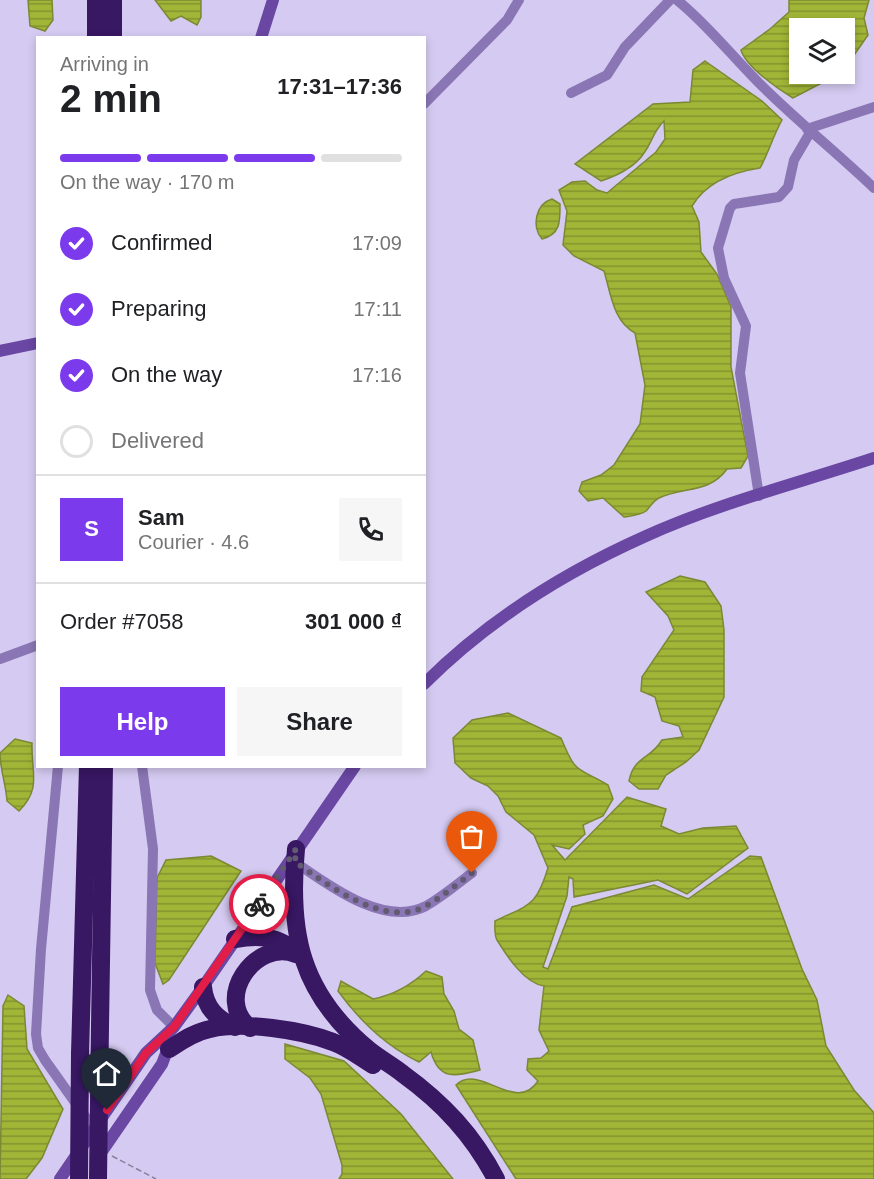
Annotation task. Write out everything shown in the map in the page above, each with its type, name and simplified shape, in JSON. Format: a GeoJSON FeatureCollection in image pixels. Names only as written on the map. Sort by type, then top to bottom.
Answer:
{"type":"FeatureCollection","features":[{"type":"Feature","properties":{"kind":"highway"},"geometry":{"type":"LineString","coordinates":[[96,0],[96,36]]}},
{"type":"Feature","properties":{"kind":"highway"},"geometry":{"type":"LineString","coordinates":[[113,0],[113,36]]}},
{"type":"Feature","properties":{"kind":"highway"},"geometry":{"type":"LineString","coordinates":[[82,1179],[80,1054],[88,768]]}},
{"type":"Feature","properties":{"kind":"highway"},"geometry":{"type":"LineString","coordinates":[[98,1179],[104,768]]}},
{"type":"Feature","properties":{"kind":"highway"},"geometry":{"type":"LineString","coordinates":[[295,856],[293,912],[300,960]]}},
{"type":"Feature","properties":{"kind":"highway"},"geometry":{"type":"LineString","coordinates":[[235,939],[250,937],[272,939],[285,944],[300,960],[318,992],[357,1039],[428,1093],[461,1124],[496,1179]]}},
{"type":"Feature","properties":{"kind":"highway"},"geometry":{"type":"LineString","coordinates":[[242,1027],[235,1010],[234,998],[246,974],[257,959],[267,953],[285,950],[300,960]]}},
{"type":"Feature","properties":{"kind":"highway"},"geometry":{"type":"LineString","coordinates":[[203,987],[204,999],[217,1017],[242,1027]]}},
{"type":"Feature","properties":{"kind":"highway"},"geometry":{"type":"LineString","coordinates":[[169,1049],[190,1036],[211,1029],[242,1027],[297,1032],[334,1042],[357,1055],[439,1116],[462,1142],[484,1179]]}},
{"type":"Feature","properties":{"kind":"main road"},"geometry":{"type":"LineString","coordinates":[[262,36],[273,0]]}},
{"type":"Feature","properties":{"kind":"main road"},"geometry":{"type":"LineString","coordinates":[[0,351],[36,343]]}},
{"type":"Feature","properties":{"kind":"main road"},"geometry":{"type":"LineString","coordinates":[[426,682],[447,662],[518,605],[583,567],[647,535],[874,458]]}},
{"type":"Feature","properties":{"kind":"main road"},"geometry":{"type":"LineString","coordinates":[[60,1179],[146,1053],[174,1027],[203,987],[354,768]]}},
{"type":"Feature","properties":{"kind":"main road"},"geometry":{"type":"LineString","coordinates":[[82,1179],[162,1064],[169,1049],[174,1027]]}},
{"type":"Feature","properties":{"kind":"street"},"geometry":{"type":"LineString","coordinates":[[426,102],[507,20],[519,0]]}},
{"type":"Feature","properties":{"kind":"street"},"geometry":{"type":"LineString","coordinates":[[571,93],[607,75],[625,47],[670,0]]}},
{"type":"Feature","properties":{"kind":"street"},"geometry":{"type":"LineString","coordinates":[[677,0],[696,15],[720,44],[798,121],[873,185]]}},
{"type":"Feature","properties":{"kind":"street"},"geometry":{"type":"LineString","coordinates":[[759,496],[740,374],[746,326],[724,278],[718,248],[730,208],[734,204],[779,197],[788,187],[794,160],[809,130],[874,107]]}},
{"type":"Feature","properties":{"kind":"street"},"geometry":{"type":"LineString","coordinates":[[0,659],[36,646]]}},
{"type":"Feature","properties":{"kind":"street"},"geometry":{"type":"LineString","coordinates":[[58,768],[42,937],[36,1034],[38,1048],[45,1060],[94,1128]]}},
{"type":"Feature","properties":{"kind":"street"},"geometry":{"type":"LineString","coordinates":[[142,768],[153,849],[150,990],[158,1010],[174,1027]]}},
{"type":"Feature","properties":{"kind":"street"},"geometry":{"type":"LineString","coordinates":[[295,856],[353,900],[376,908],[397,911],[425,906],[472,873]]}},
{"type":"Feature","properties":{"kind":"path"},"geometry":{"type":"LineString","coordinates":[[103,1151],[156,1179]]}},
{"type":"Feature","properties":{"kind":"shaded area"},"geometry":{"type":"Polygon","coordinates":[[[28,0],[52,0],[53,20],[45,31],[30,26],[28,0]]]}},
{"type":"Feature","properties":{"kind":"shaded area"},"geometry":{"type":"Polygon","coordinates":[[[155,0],[201,0],[201,17],[197,25],[181,16],[171,21],[155,0]]]}},
{"type":"Feature","properties":{"kind":"shaded area"},"geometry":{"type":"Polygon","coordinates":[[[789,0],[869,0],[864,18],[868,35],[855,54],[855,18],[789,18],[789,84],[820,84],[793,98],[756,70],[741,50],[789,12],[789,0]]]}},
{"type":"Feature","properties":{"kind":"shaded area"},"geometry":{"type":"Polygon","coordinates":[[[705,61],[762,101],[782,120],[760,168],[740,172],[721,180],[705,191],[692,206],[699,222],[701,252],[717,274],[731,307],[731,367],[748,456],[741,468],[727,469],[720,477],[704,486],[668,494],[655,501],[646,511],[624,517],[603,498],[588,501],[579,491],[582,482],[601,475],[614,465],[640,424],[645,385],[635,333],[617,314],[604,271],[574,256],[563,245],[567,211],[559,190],[572,182],[585,181],[597,190],[607,193],[656,152],[665,139],[664,121],[640,158],[619,174],[601,181],[575,164],[653,104],[690,102],[693,70],[705,61]]]}},
{"type":"Feature","properties":{"kind":"shaded area"},"geometry":{"type":"Polygon","coordinates":[[[552,199],[560,204],[558,226],[553,234],[542,239],[537,228],[537,216],[542,206],[552,199]]]}},
{"type":"Feature","properties":{"kind":"shaded area"},"geometry":{"type":"Polygon","coordinates":[[[680,576],[705,582],[721,606],[724,630],[724,697],[699,750],[666,775],[658,789],[639,789],[629,781],[638,762],[662,740],[683,737],[679,726],[662,721],[655,697],[641,691],[642,677],[674,630],[668,616],[646,592],[680,576]]]}},
{"type":"Feature","properties":{"kind":"shaded area"},"geometry":{"type":"Polygon","coordinates":[[[508,713],[561,738],[571,759],[579,769],[608,785],[613,799],[603,816],[583,825],[585,834],[569,849],[552,845],[565,860],[627,797],[666,809],[661,826],[679,834],[703,828],[736,826],[748,848],[687,894],[658,880],[574,897],[573,879],[569,877],[567,896],[543,967],[548,969],[572,907],[654,885],[688,899],[750,856],[761,857],[802,969],[817,1000],[826,1046],[854,1090],[874,1113],[874,1179],[516,1179],[456,1085],[465,1080],[475,1079],[508,1091],[519,1093],[529,1090],[538,1081],[527,1070],[528,1059],[541,1058],[549,1051],[539,1030],[544,986],[530,980],[517,968],[495,936],[495,921],[530,903],[540,890],[548,868],[534,835],[506,812],[498,796],[488,786],[471,778],[455,763],[453,738],[472,720],[508,713]]]}},
{"type":"Feature","properties":{"kind":"shaded area"},"geometry":{"type":"Polygon","coordinates":[[[15,739],[32,743],[33,787],[31,795],[19,811],[7,801],[0,759],[0,753],[15,739]]]}},
{"type":"Feature","properties":{"kind":"shaded area"},"geometry":{"type":"Polygon","coordinates":[[[211,856],[241,871],[169,980],[163,984],[155,963],[157,878],[166,860],[211,856]]]}},
{"type":"Feature","properties":{"kind":"shaded area"},"geometry":{"type":"Polygon","coordinates":[[[426,971],[442,977],[444,994],[454,1011],[459,1029],[473,1040],[480,1070],[449,1074],[438,1068],[431,1052],[419,1062],[407,1056],[374,1031],[338,991],[341,981],[373,999],[401,989],[426,971]]]}},
{"type":"Feature","properties":{"kind":"shaded area"},"geometry":{"type":"Polygon","coordinates":[[[8,995],[24,1006],[27,1049],[63,1109],[42,1158],[26,1179],[0,1179],[3,1006],[8,995]]]}},
{"type":"Feature","properties":{"kind":"shaded area"},"geometry":{"type":"Polygon","coordinates":[[[285,1044],[344,1061],[401,1114],[453,1179],[339,1179],[342,1174],[342,1165],[321,1094],[310,1078],[285,1059],[285,1044]]]}},
{"type":"Feature","properties":{"kind":"way so far"},"geometry":{"type":"LineString","coordinates":[[259,904],[296,849],[295,862],[353,900],[376,908],[397,911],[415,910],[425,906],[472,873]]}},
{"type":"Feature","properties":{"kind":"route"},"geometry":{"type":"LineString","coordinates":[[107,1110],[146,1053],[174,1027],[259,904]]}}]}
